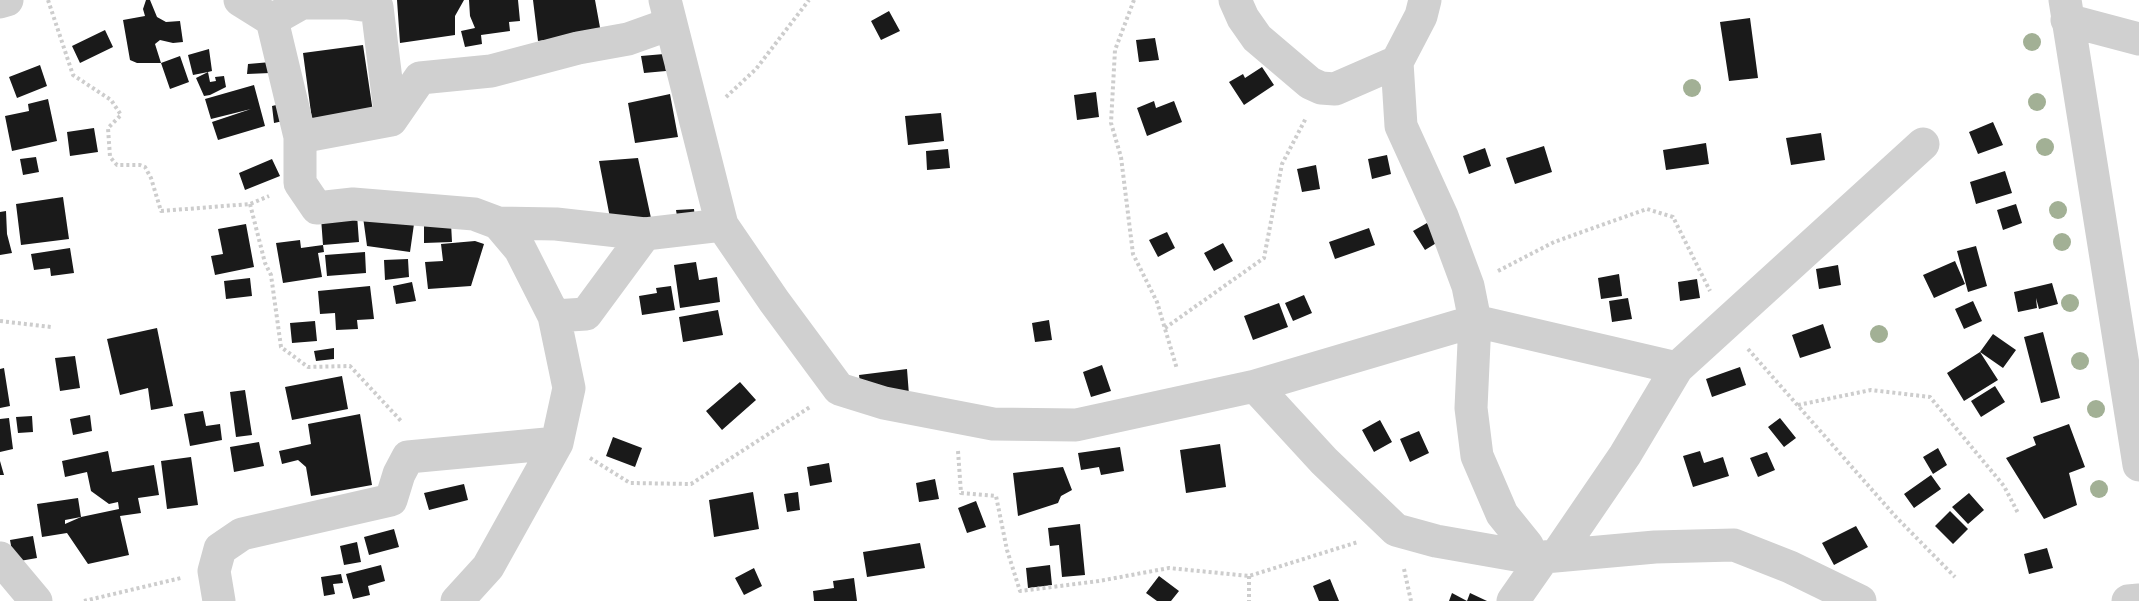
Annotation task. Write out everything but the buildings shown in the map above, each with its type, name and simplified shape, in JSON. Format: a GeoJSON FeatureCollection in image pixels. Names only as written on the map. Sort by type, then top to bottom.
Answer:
{"type":"FeatureCollection","features":[{"type":"Feature","properties":{"kind":"street"},"geometry":{"type":"LineString","coordinates":[[0,2],[8,0]]}},
{"type":"Feature","properties":{"kind":"street"},"geometry":{"type":"LineString","coordinates":[[240,0],[273,20],[300,137],[300,183],[317,208],[353,204],[474,214],[498,223],[556,224],[645,234],[722,225]]}},
{"type":"Feature","properties":{"kind":"street"},"geometry":{"type":"LineString","coordinates":[[1235,0],[1243,18],[1257,38],[1310,83],[1321,88],[1335,89],[1397,62]]}},
{"type":"Feature","properties":{"kind":"street"},"geometry":{"type":"LineString","coordinates":[[1425,0],[1421,16],[1397,62],[1401,126],[1442,216],[1468,286],[1475,321],[1471,408],[1477,456],[1502,514],[1527,545],[1544,557]]}},
{"type":"Feature","properties":{"kind":"street"},"geometry":{"type":"LineString","coordinates":[[273,20],[302,3],[347,3],[377,7],[391,120]]}},
{"type":"Feature","properties":{"kind":"street"},"geometry":{"type":"LineString","coordinates":[[2066,10],[2139,39]]}},
{"type":"Feature","properties":{"kind":"street"},"geometry":{"type":"LineString","coordinates":[[2066,10],[2139,465]]}},
{"type":"Feature","properties":{"kind":"street"},"geometry":{"type":"LineString","coordinates":[[300,137],[391,120],[420,78],[491,71],[578,48],[628,39],[668,12],[722,225],[774,301],[839,389],[884,403],[993,424],[1076,425],[1255,386],[1475,321],[1677,368]]}},
{"type":"Feature","properties":{"kind":"street"},"geometry":{"type":"LineString","coordinates":[[1513,601],[1544,557],[1625,455],[1677,368],[1923,144]]}},
{"type":"Feature","properties":{"kind":"street"},"geometry":{"type":"LineString","coordinates":[[457,601],[488,567],[557,443],[569,388],[554,316],[519,249],[498,223]]}},
{"type":"Feature","properties":{"kind":"street"},"geometry":{"type":"LineString","coordinates":[[554,316],[586,314],[645,234]]}},
{"type":"Feature","properties":{"kind":"street"},"geometry":{"type":"LineString","coordinates":[[1255,386],[1324,461],[1396,530],[1448,543],[1544,557],[1655,547],[1734,545],[1790,567],[1860,601]]}},
{"type":"Feature","properties":{"kind":"street"},"geometry":{"type":"LineString","coordinates":[[216,586],[220,549],[242,534],[391,500],[399,474],[408,457],[557,443]]}},
{"type":"Feature","properties":{"kind":"street"},"geometry":{"type":"LineString","coordinates":[[0,558],[36,601]]}},
{"type":"Feature","properties":{"kind":"street"},"geometry":{"type":"LineString","coordinates":[[2128,601],[2139,600]]}},
{"type":"Feature","properties":{"kind":"path"},"geometry":{"type":"LineString","coordinates":[[48,0],[73,75],[111,100],[121,115],[108,128],[110,157],[117,165],[145,167],[151,178],[161,211],[250,204],[300,183]]}},
{"type":"Feature","properties":{"kind":"path"},"geometry":{"type":"LineString","coordinates":[[696,124],[756,69],[809,0]]}},
{"type":"Feature","properties":{"kind":"path"},"geometry":{"type":"LineString","coordinates":[[1134,0],[1115,50],[1111,123],[1121,157],[1133,254],[1157,303],[1187,401]]}},
{"type":"Feature","properties":{"kind":"path"},"geometry":{"type":"LineString","coordinates":[[1165,328],[1264,258],[1282,164],[1321,88]]}},
{"type":"Feature","properties":{"kind":"path"},"geometry":{"type":"LineString","coordinates":[[250,204],[265,263],[271,275],[281,347],[308,367],[350,366],[431,454]]}},
{"type":"Feature","properties":{"kind":"path"},"geometry":{"type":"LineString","coordinates":[[0,321],[51,327]]}},
{"type":"Feature","properties":{"kind":"path"},"geometry":{"type":"LineString","coordinates":[[557,443],[591,458],[630,483],[691,484],[839,389]]}},
{"type":"Feature","properties":{"kind":"path"},"geometry":{"type":"LineString","coordinates":[[1797,405],[1871,390],[1930,397],[2004,486],[2018,513]]}},
{"type":"Feature","properties":{"kind":"path"},"geometry":{"type":"LineString","coordinates":[[993,424],[957,449],[961,493],[996,496],[1007,550],[1020,591],[1169,568],[1249,576],[1396,530]]}},
{"type":"Feature","properties":{"kind":"path"},"geometry":{"type":"LineString","coordinates":[[1249,576],[1249,601]]}},
{"type":"Feature","properties":{"kind":"path"},"geometry":{"type":"LineString","coordinates":[[84,601],[216,586]]}}]}
